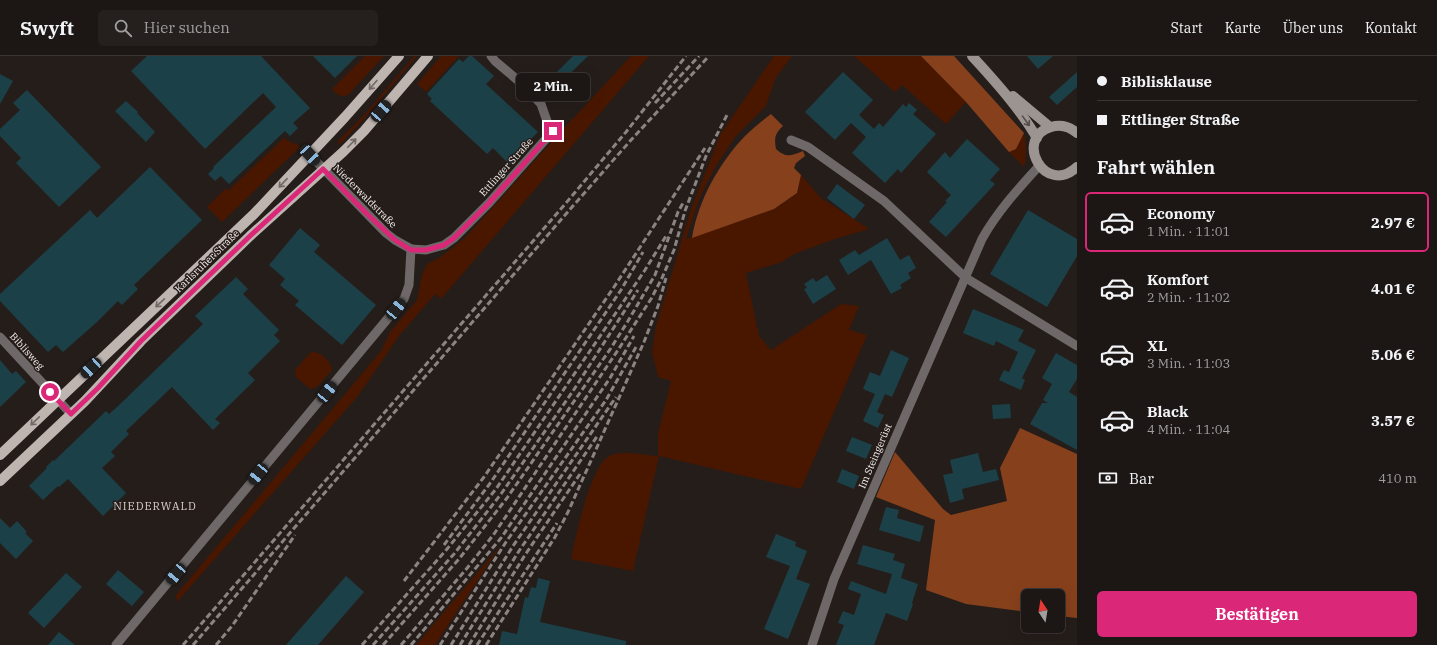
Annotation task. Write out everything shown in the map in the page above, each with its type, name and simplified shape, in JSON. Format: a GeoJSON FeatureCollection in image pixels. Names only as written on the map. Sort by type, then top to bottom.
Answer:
{"type":"FeatureCollection","features":[{"type":"Feature","properties":{"kind":"main road","name":"Karlsruher Straße"},"geometry":{"type":"LineString","coordinates":[[0,455],[254,214],[310,155],[399,56]]}},
{"type":"Feature","properties":{"kind":"main road","name":"Karlsruher Straße"},"geometry":{"type":"LineString","coordinates":[[0,481],[98,388],[141,341],[250,236],[343,152],[364,131],[428,56]]}},
{"type":"Feature","properties":{"kind":"street","name":"Ettlinger Straße"},"geometry":{"type":"LineString","coordinates":[[411,250],[426,250],[444,245],[454,238],[489,203],[553,131],[548,124],[541,104],[521,83],[491,56]]}},
{"type":"Feature","properties":{"kind":"street"},"geometry":{"type":"LineString","coordinates":[[972,56],[997,84],[1037,138]]}},
{"type":"Feature","properties":{"kind":"street"},"geometry":{"type":"LineString","coordinates":[[997,84],[1050,127]]}},
{"type":"Feature","properties":{"kind":"street"},"geometry":{"type":"LineString","coordinates":[[1074,128],[1057,125],[1050,127],[1037,138],[1034,151],[1035,158],[1040,166],[1052,174],[1059,175],[1076,171]]}},
{"type":"Feature","properties":{"kind":"street"},"geometry":{"type":"LineString","coordinates":[[791,140],[808,146],[884,201],[966,278],[1077,346]]}},
{"type":"Feature","properties":{"kind":"street","name":"Niederwaldstraße"},"geometry":{"type":"LineString","coordinates":[[310,155],[386,233],[411,250]]}},
{"type":"Feature","properties":{"kind":"street","name":"Im Steingerüst"},"geometry":{"type":"LineString","coordinates":[[812,645],[834,579],[982,239],[1012,196],[1040,166]]}},
{"type":"Feature","properties":{"kind":"street"},"geometry":{"type":"LineString","coordinates":[[116,645],[404,299],[410,285],[411,250]]}},
{"type":"Feature","properties":{"kind":"street","name":"Biblisweg"},"geometry":{"type":"LineString","coordinates":[[0,337],[71,414]]}},
{"type":"Feature","properties":{"kind":"shaded area"},"geometry":{"type":"Polygon","coordinates":[[[365,56],[384,56],[349,94],[342,96],[337,94],[332,89],[365,56]]]}},
{"type":"Feature","properties":{"kind":"shaded area"},"geometry":{"type":"Polygon","coordinates":[[[414,56],[417,56],[364,119],[340,144],[337,142],[364,115],[414,56]]]}},
{"type":"Feature","properties":{"kind":"shaded area"},"geometry":{"type":"Polygon","coordinates":[[[441,56],[459,56],[426,92],[417,84],[441,56]]]}},
{"type":"Feature","properties":{"kind":"shaded area"},"geometry":{"type":"Polygon","coordinates":[[[631,56],[649,56],[441,299],[435,294],[399,336],[358,396],[177,602],[176,595],[381,351],[390,332],[417,300],[422,275],[427,264],[439,258],[465,238],[631,56]]]}},
{"type":"Feature","properties":{"kind":"shaded area"},"geometry":{"type":"Polygon","coordinates":[[[774,56],[792,56],[775,79],[766,106],[736,136],[716,166],[700,197],[686,239],[774,209],[797,193],[801,175],[821,198],[869,229],[835,239],[794,254],[782,262],[746,273],[759,336],[771,350],[841,304],[859,306],[849,330],[867,335],[801,489],[659,456],[633,571],[571,559],[576,535],[590,487],[602,462],[609,456],[621,453],[658,456],[658,433],[671,381],[658,377],[652,352],[656,326],[691,209],[721,133],[774,56]]]}},
{"type":"Feature","properties":{"kind":"shaded area"},"geometry":{"type":"Polygon","coordinates":[[[854,56],[921,56],[966,102],[946,124],[902,85],[895,92],[854,56]]]}},
{"type":"Feature","properties":{"kind":"shaded area"},"geometry":{"type":"Polygon","coordinates":[[[921,56],[954,56],[1024,133],[1016,149],[1009,152],[966,102],[921,56]]]}},
{"type":"Feature","properties":{"kind":"shaded area"},"geometry":{"type":"Polygon","coordinates":[[[771,114],[783,126],[778,131],[776,136],[776,149],[786,155],[803,151],[805,156],[796,163],[794,168],[801,175],[797,193],[774,209],[692,238],[699,210],[718,170],[745,136],[771,114]]]}},
{"type":"Feature","properties":{"kind":"shaded area"},"geometry":{"type":"Polygon","coordinates":[[[1024,133],[1026,160],[1024,167],[1009,152],[1016,149],[1024,133]]]}},
{"type":"Feature","properties":{"kind":"shaded area"},"geometry":{"type":"Polygon","coordinates":[[[284,138],[294,144],[296,143],[300,147],[222,222],[207,207],[225,189],[229,190],[284,138]]]}},
{"type":"Feature","properties":{"kind":"shaded area"},"geometry":{"type":"Polygon","coordinates":[[[312,352],[315,352],[325,358],[330,363],[332,370],[317,387],[310,389],[296,377],[295,370],[312,352]]]}},
{"type":"Feature","properties":{"kind":"shaded area"},"geometry":{"type":"Polygon","coordinates":[[[1020,428],[1077,454],[1077,618],[1065,617],[1065,589],[1021,589],[1021,611],[966,604],[926,590],[935,520],[876,497],[895,452],[943,509],[951,515],[1007,501],[1000,468],[1020,428]]]}},
{"type":"Feature","properties":{"kind":"shaded area"},"geometry":{"type":"Polygon","coordinates":[[[501,545],[435,645],[416,645],[501,545]]]}},
{"type":"Feature","properties":{"kind":"building"},"geometry":{"type":"Polygon","coordinates":[[[147,56],[261,56],[310,108],[293,123],[298,128],[290,136],[285,131],[229,184],[221,176],[215,181],[208,174],[214,168],[213,167],[276,107],[263,93],[205,149],[131,71],[147,56]]]}},
{"type":"Feature","properties":{"kind":"building"},"geometry":{"type":"Polygon","coordinates":[[[313,56],[357,56],[335,78],[313,56]]]}},
{"type":"Feature","properties":{"kind":"building"},"geometry":{"type":"Polygon","coordinates":[[[469,56],[472,56],[494,76],[486,84],[538,132],[531,139],[533,141],[510,165],[493,148],[487,154],[430,101],[432,99],[427,94],[459,59],[463,62],[469,56]]]}},
{"type":"Feature","properties":{"kind":"building"},"geometry":{"type":"Polygon","coordinates":[[[573,56],[588,56],[553,90],[546,83],[573,56]]]}},
{"type":"Feature","properties":{"kind":"building"},"geometry":{"type":"Polygon","coordinates":[[[1027,56],[1053,56],[1038,69],[1027,56]]]}},
{"type":"Feature","properties":{"kind":"building"},"geometry":{"type":"Polygon","coordinates":[[[843,72],[873,100],[859,115],[874,129],[879,123],[883,127],[903,104],[906,107],[909,103],[917,110],[913,114],[936,134],[901,173],[898,169],[885,183],[852,153],[866,137],[851,123],[835,140],[805,112],[843,72]]]}},
{"type":"Feature","properties":{"kind":"building"},"geometry":{"type":"Polygon","coordinates":[[[1077,72],[1077,87],[1057,105],[1049,97],[1077,72]]]}},
{"type":"Feature","properties":{"kind":"building"},"geometry":{"type":"Polygon","coordinates":[[[0,74],[13,81],[0,104],[0,74]]]}},
{"type":"Feature","properties":{"kind":"building"},"geometry":{"type":"Polygon","coordinates":[[[27,90],[101,167],[59,207],[16,163],[21,158],[0,136],[0,129],[20,110],[13,103],[27,90]]]}},
{"type":"Feature","properties":{"kind":"building"},"geometry":{"type":"Polygon","coordinates":[[[126,101],[138,112],[137,113],[155,132],[146,142],[115,111],[126,101]]]}},
{"type":"Feature","properties":{"kind":"building"},"geometry":{"type":"Polygon","coordinates":[[[967,139],[1000,169],[990,180],[995,184],[946,237],[929,222],[947,202],[945,201],[951,195],[927,172],[945,152],[950,158],[967,139]]]}},
{"type":"Feature","properties":{"kind":"building"},"geometry":{"type":"Polygon","coordinates":[[[150,167],[202,220],[134,285],[138,289],[122,305],[118,301],[63,352],[56,345],[48,352],[0,301],[0,294],[90,210],[97,218],[150,167]]]}},
{"type":"Feature","properties":{"kind":"building"},"geometry":{"type":"Polygon","coordinates":[[[837,184],[865,205],[854,219],[827,198],[837,184]]]}},
{"type":"Feature","properties":{"kind":"building"},"geometry":{"type":"Polygon","coordinates":[[[1028,210],[1077,239],[1077,256],[1047,307],[990,274],[1028,210]]]}},
{"type":"Feature","properties":{"kind":"building"},"geometry":{"type":"Polygon","coordinates":[[[300,228],[320,245],[314,252],[376,305],[342,345],[295,305],[299,301],[280,285],[285,279],[269,265],[300,228]]]}},
{"type":"Feature","properties":{"kind":"building"},"geometry":{"type":"Polygon","coordinates":[[[887,238],[900,260],[909,255],[916,268],[908,273],[911,278],[900,285],[902,288],[891,294],[871,260],[848,275],[839,260],[855,250],[859,255],[887,238]]]}},
{"type":"Feature","properties":{"kind":"building"},"geometry":{"type":"Polygon","coordinates":[[[827,275],[836,289],[813,304],[804,289],[807,288],[804,284],[813,278],[816,282],[827,275]]]}},
{"type":"Feature","properties":{"kind":"building"},"geometry":{"type":"Polygon","coordinates":[[[236,277],[248,289],[243,294],[279,330],[274,335],[280,341],[248,373],[255,380],[215,419],[220,423],[213,430],[172,387],[126,431],[129,434],[111,452],[115,456],[102,468],[126,493],[103,516],[68,479],[43,500],[29,486],[53,460],[54,461],[106,411],[109,414],[116,408],[203,324],[195,316],[236,277]]]}},
{"type":"Feature","properties":{"kind":"building"},"geometry":{"type":"Polygon","coordinates":[[[973,309],[1024,330],[1018,341],[1036,350],[1022,378],[1025,380],[1021,390],[999,380],[1004,370],[1009,372],[1018,352],[996,341],[994,346],[963,333],[973,309]]]}},
{"type":"Feature","properties":{"kind":"building"},"geometry":{"type":"Polygon","coordinates":[[[891,350],[909,358],[892,397],[885,394],[877,412],[884,415],[878,428],[863,421],[875,394],[863,389],[870,372],[880,376],[891,350]]]}},
{"type":"Feature","properties":{"kind":"building"},"geometry":{"type":"Polygon","coordinates":[[[1056,353],[1077,365],[1077,379],[1069,392],[1077,397],[1077,450],[1030,424],[1042,403],[1048,403],[1043,400],[1052,384],[1042,378],[1056,353]]]}},
{"type":"Feature","properties":{"kind":"building"},"geometry":{"type":"Polygon","coordinates":[[[0,360],[12,374],[16,371],[26,382],[0,407],[0,360]]]}},
{"type":"Feature","properties":{"kind":"building"},"geometry":{"type":"Polygon","coordinates":[[[1010,404],[1011,418],[993,419],[992,405],[1010,404]]]}},
{"type":"Feature","properties":{"kind":"building"},"geometry":{"type":"Polygon","coordinates":[[[852,437],[872,445],[866,459],[846,451],[852,437]]]}},
{"type":"Feature","properties":{"kind":"building"},"geometry":{"type":"Polygon","coordinates":[[[978,453],[983,472],[996,469],[999,480],[962,489],[964,499],[950,503],[943,475],[953,473],[950,460],[978,453]]]}},
{"type":"Feature","properties":{"kind":"building"},"geometry":{"type":"Polygon","coordinates":[[[842,469],[859,476],[854,489],[837,482],[842,469]]]}},
{"type":"Feature","properties":{"kind":"building"},"geometry":{"type":"Polygon","coordinates":[[[886,507],[899,510],[897,518],[924,526],[920,542],[879,530],[886,507]]]}},
{"type":"Feature","properties":{"kind":"building"},"geometry":{"type":"Polygon","coordinates":[[[0,518],[10,528],[17,521],[27,532],[25,533],[33,541],[16,559],[0,543],[0,518]]]}},
{"type":"Feature","properties":{"kind":"building"},"geometry":{"type":"Polygon","coordinates":[[[776,534],[796,542],[795,546],[807,551],[796,579],[810,584],[788,639],[764,629],[790,566],[766,557],[776,534]]]}},
{"type":"Feature","properties":{"kind":"building"},"geometry":{"type":"Polygon","coordinates":[[[863,545],[895,554],[893,560],[905,564],[901,578],[918,584],[912,603],[913,604],[907,621],[886,613],[874,645],[836,645],[844,625],[838,623],[843,611],[854,615],[861,594],[848,589],[851,581],[886,594],[892,574],[857,564],[863,545]]]}},
{"type":"Feature","properties":{"kind":"building"},"geometry":{"type":"Polygon","coordinates":[[[118,570],[144,592],[132,606],[106,584],[118,570]]]}},
{"type":"Feature","properties":{"kind":"building"},"geometry":{"type":"Polygon","coordinates":[[[66,573],[82,587],[44,628],[28,613],[66,573]]]}},
{"type":"Feature","properties":{"kind":"building"},"geometry":{"type":"Polygon","coordinates":[[[346,576],[364,592],[318,645],[286,645],[346,576]]]}},
{"type":"Feature","properties":{"kind":"building"},"geometry":{"type":"Polygon","coordinates":[[[538,578],[550,581],[540,622],[626,641],[626,645],[499,645],[502,631],[517,634],[525,597],[528,598],[531,587],[536,588],[538,578]]]}},
{"type":"Feature","properties":{"kind":"building"},"geometry":{"type":"Polygon","coordinates":[[[59,632],[75,645],[48,645],[59,632]]]}},
{"type":"Feature","properties":{"kind":"railway"},"geometry":{"type":"LineString","coordinates":[[183,645],[566,203],[626,132],[686,56]]}},
{"type":"Feature","properties":{"kind":"railway"},"geometry":{"type":"LineString","coordinates":[[655,103],[699,56]]}},
{"type":"Feature","properties":{"kind":"railway"},"geometry":{"type":"LineString","coordinates":[[193,645],[572,207],[631,140],[709,56]]}},
{"type":"Feature","properties":{"kind":"railway"},"geometry":{"type":"LineString","coordinates":[[401,645],[468,567],[494,534],[651,299],[674,250],[685,211],[706,156],[728,113]]}},
{"type":"Feature","properties":{"kind":"railway"},"geometry":{"type":"LineString","coordinates":[[404,581],[484,477],[614,287],[705,148]]}},
{"type":"Feature","properties":{"kind":"railway"},"geometry":{"type":"LineString","coordinates":[[383,645],[459,559],[507,498],[611,348],[655,275],[678,212],[683,203]]}},
{"type":"Feature","properties":{"kind":"railway"},"geometry":{"type":"LineString","coordinates":[[362,645],[447,549],[496,489],[645,270],[666,236]]}},
{"type":"Feature","properties":{"kind":"railway"},"geometry":{"type":"LineString","coordinates":[[444,545],[491,482],[621,290],[643,252]]}},
{"type":"Feature","properties":{"kind":"railway"},"geometry":{"type":"LineString","coordinates":[[486,645],[555,537],[568,512],[644,342],[658,306],[666,278]]}},
{"type":"Feature","properties":{"kind":"railway"},"geometry":{"type":"LineString","coordinates":[[373,645],[454,554],[501,494],[573,391],[638,290]]}},
{"type":"Feature","properties":{"kind":"railway"},"geometry":{"type":"LineString","coordinates":[[411,645],[501,538],[610,378],[634,336]]}},
{"type":"Feature","properties":{"kind":"railway"},"geometry":{"type":"LineString","coordinates":[[440,645],[506,542],[606,400],[636,347]]}},
{"type":"Feature","properties":{"kind":"railway"},"geometry":{"type":"LineString","coordinates":[[451,645],[513,546],[616,397]]}},
{"type":"Feature","properties":{"kind":"railway"},"geometry":{"type":"LineString","coordinates":[[460,645],[519,551],[598,435]]}},
{"type":"Feature","properties":{"kind":"railway"},"geometry":{"type":"LineString","coordinates":[[469,645],[525,555],[580,474]]}},
{"type":"Feature","properties":{"kind":"railway"},"geometry":{"type":"LineString","coordinates":[[477,645],[557,523]]}},
{"type":"Feature","properties":{"kind":"railway"},"geometry":{"type":"LineString","coordinates":[[216,645],[232,626],[295,535]]}},
{"type":"Feature","properties":{"kind":"district","name":"NIEDERWALD"},"geometry":{"type":"Point","coordinates":[155,506]}},
{"type":"Feature","properties":{"kind":"route"},"geometry":{"type":"LineString","coordinates":[[50,392],[71,414],[98,388],[141,341],[250,236],[323,169],[386,233],[411,250],[426,250],[444,245],[454,238],[489,203],[553,131]]}}]}
